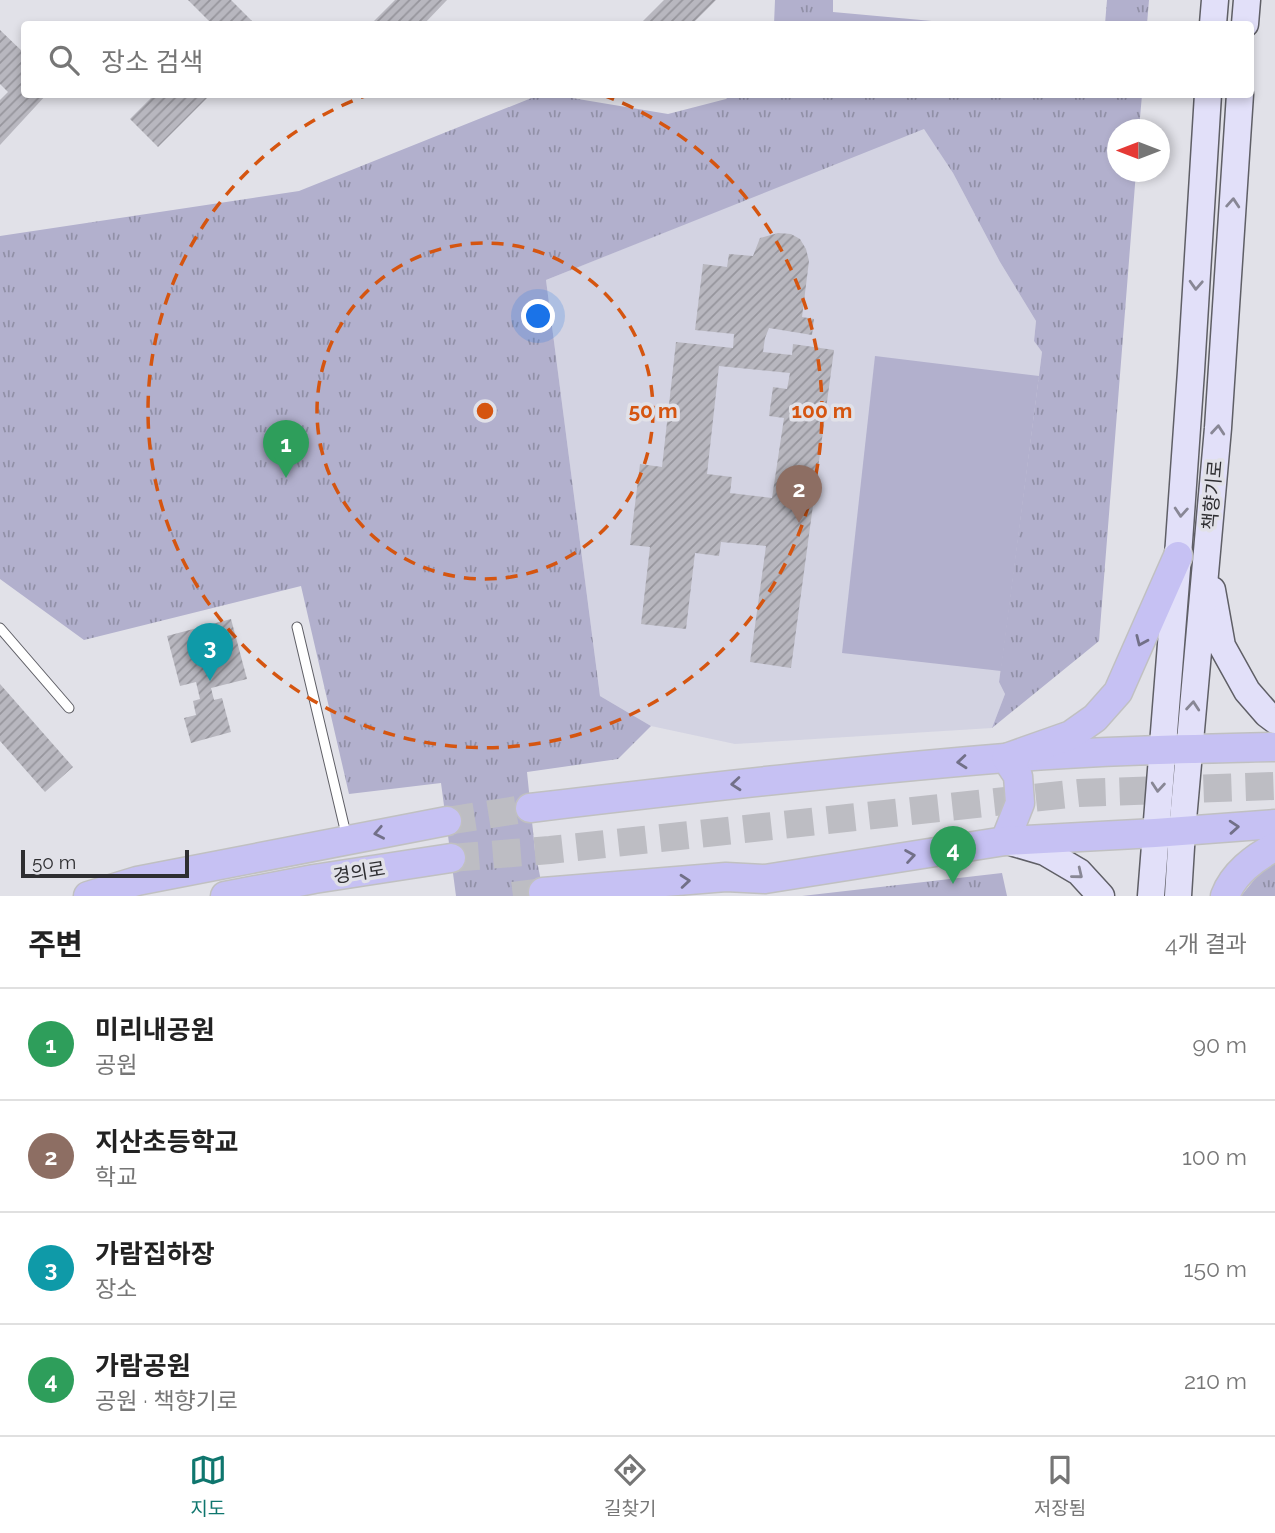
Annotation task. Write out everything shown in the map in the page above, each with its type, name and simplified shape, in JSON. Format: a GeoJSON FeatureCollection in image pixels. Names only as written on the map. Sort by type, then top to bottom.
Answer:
{"type":"FeatureCollection","features":[{"type":"Feature","properties":{"kind":"main road"},"geometry":{"type":"LineString","coordinates":[[1213,21],[1215,0]]}},
{"type":"Feature","properties":{"kind":"main road"},"geometry":{"type":"LineString","coordinates":[[1245,21],[1247,0]]}},
{"type":"Feature","properties":{"kind":"main road","name":"책향기로"},"geometry":{"type":"LineString","coordinates":[[1151,896],[1168,832],[1175,749],[1178,556],[1208,98]]}},
{"type":"Feature","properties":{"kind":"main road","name":"책향기로"},"geometry":{"type":"LineString","coordinates":[[1175,749],[1206,557],[1218,428],[1240,98]]}},
{"type":"Feature","properties":{"kind":"main road"},"geometry":{"type":"LineString","coordinates":[[1006,758],[1071,735],[1095,718],[1118,692],[1178,556]]}},
{"type":"Feature","properties":{"kind":"main road"},"geometry":{"type":"LineString","coordinates":[[1206,557],[1223,646],[1247,691],[1275,720]]}},
{"type":"Feature","properties":{"kind":"main road"},"geometry":{"type":"LineString","coordinates":[[530,808],[702,787],[1006,758],[1275,747]]}},
{"type":"Feature","properties":{"kind":"main road"},"geometry":{"type":"LineString","coordinates":[[1005,841],[1020,803],[1018,776],[1006,758]]}},
{"type":"Feature","properties":{"kind":"main road"},"geometry":{"type":"LineString","coordinates":[[88,896],[137,881],[447,821]]}},
{"type":"Feature","properties":{"kind":"main road"},"geometry":{"type":"LineString","coordinates":[[543,892],[726,877],[765,878],[1005,841],[1275,824]]}},
{"type":"Feature","properties":{"kind":"main road","name":"책향기로"},"geometry":{"type":"LineString","coordinates":[[1168,832],[1178,896]]}},
{"type":"Feature","properties":{"kind":"main road"},"geometry":{"type":"LineString","coordinates":[[1005,841],[1045,852],[1079,872],[1101,896]]}},
{"type":"Feature","properties":{"kind":"main road"},"geometry":{"type":"LineString","coordinates":[[1225,896],[1229,886],[1244,869],[1275,846]]}},
{"type":"Feature","properties":{"kind":"main road","name":"경의로"},"geometry":{"type":"LineString","coordinates":[[225,896],[314,878],[451,858]]}},
{"type":"Feature","properties":{"kind":"lane"},"geometry":{"type":"LineString","coordinates":[[297,627],[347,840]]}},
{"type":"Feature","properties":{"kind":"lane"},"geometry":{"type":"LineString","coordinates":[[0,628],[69,708]]}},
{"type":"Feature","properties":{"kind":"shaded area"},"geometry":{"type":"Polygon","coordinates":[[[924,128],[953,173],[1000,262],[1036,321],[1034,341],[1042,352],[999,682],[1005,694],[992,728],[735,744],[651,726],[600,696],[546,280],[924,128]]]}},
{"type":"Feature","properties":{"kind":"green space"},"geometry":{"type":"Polygon","coordinates":[[[775,0],[833,0],[833,12],[932,21],[774,21],[775,0]]]}},
{"type":"Feature","properties":{"kind":"green space"},"geometry":{"type":"Polygon","coordinates":[[[1107,0],[1149,0],[1147,21],[1105,21],[1107,0]]]}},
{"type":"Feature","properties":{"kind":"green space"},"geometry":{"type":"Polygon","coordinates":[[[532,98],[572,98],[668,114],[727,98],[1142,98],[1140,119],[1107,119],[1107,182],[1135,182],[1099,641],[992,728],[1005,694],[999,682],[1042,352],[1034,341],[1036,321],[1000,262],[953,173],[924,129],[546,280],[600,696],[651,726],[618,759],[527,772],[535,851],[544,896],[456,896],[441,783],[349,794],[301,586],[84,640],[0,579],[0,236],[299,191],[532,98]]]}},
{"type":"Feature","properties":{"kind":"green space"},"geometry":{"type":"Polygon","coordinates":[[[875,356],[1039,376],[1001,671],[842,653],[875,356]]]}},
{"type":"Feature","properties":{"kind":"green space"},"geometry":{"type":"Polygon","coordinates":[[[1275,861],[1275,896],[1241,896],[1267,864],[1275,861]]]}},
{"type":"Feature","properties":{"kind":"green space"},"geometry":{"type":"Polygon","coordinates":[[[1002,873],[1007,896],[802,896],[1002,873]]]}},
{"type":"Feature","properties":{"kind":"building"},"geometry":{"type":"Polygon","coordinates":[[[188,0],[231,0],[252,21],[209,21],[188,0]]]}},
{"type":"Feature","properties":{"kind":"building"},"geometry":{"type":"Polygon","coordinates":[[[395,0],[447,0],[427,21],[374,21],[395,0]]]}},
{"type":"Feature","properties":{"kind":"building"},"geometry":{"type":"Polygon","coordinates":[[[664,0],[716,0],[695,21],[643,21],[664,0]]]}},
{"type":"Feature","properties":{"kind":"building"},"geometry":{"type":"Polygon","coordinates":[[[0,30],[21,50],[21,98],[43,98],[0,145],[0,100],[8,92],[0,84],[0,30]]]}},
{"type":"Feature","properties":{"kind":"building"},"geometry":{"type":"Polygon","coordinates":[[[151,98],[207,98],[158,147],[130,119],[151,98]]]}},
{"type":"Feature","properties":{"kind":"building"},"geometry":{"type":"Polygon","coordinates":[[[778,233],[791,234],[800,239],[809,261],[802,317],[814,319],[812,335],[769,328],[763,352],[792,355],[793,344],[834,350],[791,668],[750,662],[766,546],[721,542],[719,556],[695,553],[686,629],[641,624],[650,547],[630,545],[640,464],[662,467],[676,342],[733,348],[734,334],[695,330],[703,264],[727,267],[729,254],[753,256],[760,238],[778,233]],[[719,366],[707,474],[732,477],[730,493],[772,498],[784,418],[769,416],[773,387],[787,389],[790,373],[719,366]]]}},
{"type":"Feature","properties":{"kind":"building"},"geometry":{"type":"Polygon","coordinates":[[[231,619],[247,679],[211,688],[214,700],[222,698],[231,732],[191,743],[184,718],[196,715],[193,701],[200,699],[196,682],[180,686],[167,636],[231,619]]]}},
{"type":"Feature","properties":{"kind":"building"},"geometry":{"type":"Polygon","coordinates":[[[0,684],[73,767],[45,792],[0,741],[0,684]]]}},
{"type":"Feature","properties":{"kind":"tunnel"},"geometry":{"type":"LineString","coordinates":[[451,858],[550,850],[1079,793],[1275,786]]}},
{"type":"Feature","properties":{"kind":"tunnel"},"geometry":{"type":"LineString","coordinates":[[447,821],[530,808]]}},
{"type":"Feature","properties":{"kind":"tunnel"},"geometry":{"type":"LineString","coordinates":[[513,896],[543,892]]}},
{"type":"Feature","properties":{"kind":"place","name":"미리내공원"},"geometry":{"type":"Point","coordinates":[286,478]}},
{"type":"Feature","properties":{"kind":"place","name":"지산초등학교"},"geometry":{"type":"Point","coordinates":[799,523]}},
{"type":"Feature","properties":{"kind":"place","name":"가람집하장"},"geometry":{"type":"Point","coordinates":[210,681]}},
{"type":"Feature","properties":{"kind":"place","name":"가람공원"},"geometry":{"type":"Point","coordinates":[953,884]}}]}
